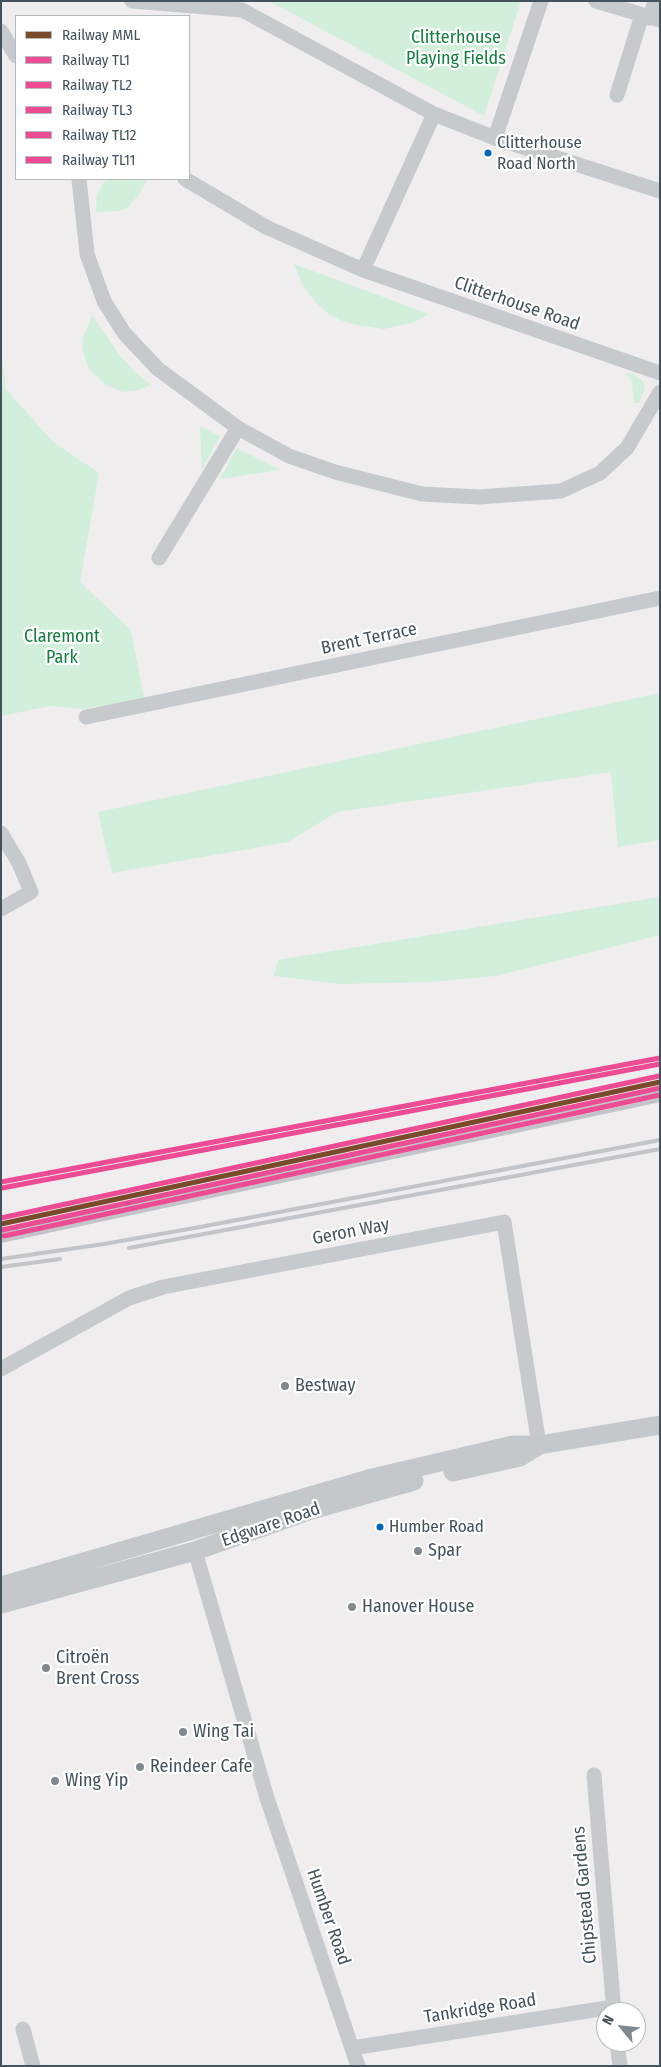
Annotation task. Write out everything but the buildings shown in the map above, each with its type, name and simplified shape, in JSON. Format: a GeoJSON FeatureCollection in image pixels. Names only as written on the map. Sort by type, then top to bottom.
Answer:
{"type":"FeatureCollection","features":[{"type":"Feature","properties":{"kind":"main road","name":"Edgware Road"},"geometry":{"type":"LineString","coordinates":[[2,1584],[368,1479],[513,1444],[539,1445],[660,1424]]}},
{"type":"Feature","properties":{"kind":"main road","name":"Edgware Road"},"geometry":{"type":"LineString","coordinates":[[1,1604],[195,1551],[311,1510],[373,1492],[520,1457],[539,1445]]}},
{"type":"Feature","properties":{"kind":"main road"},"geometry":{"type":"LineString","coordinates":[[1,1615],[111,1581],[195,1551]]}},
{"type":"Feature","properties":{"kind":"street"},"geometry":{"type":"LineString","coordinates":[[132,1],[242,10],[434,114],[495,138],[660,191]]}},
{"type":"Feature","properties":{"kind":"street"},"geometry":{"type":"LineString","coordinates":[[495,138],[541,1]]}},
{"type":"Feature","properties":{"kind":"street"},"geometry":{"type":"LineString","coordinates":[[596,1],[651,18]]}},
{"type":"Feature","properties":{"kind":"street"},"geometry":{"type":"LineString","coordinates":[[617,95],[651,18],[655,1]]}},
{"type":"Feature","properties":{"kind":"street"},"geometry":{"type":"LineString","coordinates":[[1,30],[15,54]]}},
{"type":"Feature","properties":{"kind":"street"},"geometry":{"type":"LineString","coordinates":[[363,270],[434,114]]}},
{"type":"Feature","properties":{"kind":"street"},"geometry":{"type":"LineString","coordinates":[[79,180],[87,254],[104,300],[124,333],[158,369],[238,428],[289,456],[334,472],[422,494],[480,497],[561,491],[600,473],[626,448],[660,392]]}},
{"type":"Feature","properties":{"kind":"street","name":"Clitterhouse Road"},"geometry":{"type":"LineString","coordinates":[[187,180],[266,227],[363,270],[660,373]]}},
{"type":"Feature","properties":{"kind":"street"},"geometry":{"type":"LineString","coordinates":[[159,558],[238,428]]}},
{"type":"Feature","properties":{"kind":"street","name":"Brent Terrace"},"geometry":{"type":"LineString","coordinates":[[86,717],[660,598]]}},
{"type":"Feature","properties":{"kind":"street"},"geometry":{"type":"LineString","coordinates":[[1,832],[19,863],[31,892],[1,909]]}},
{"type":"Feature","properties":{"kind":"street","name":"Geron Way"},"geometry":{"type":"LineString","coordinates":[[1,1369],[130,1298],[163,1287],[504,1222],[539,1445]]}},
{"type":"Feature","properties":{"kind":"street","name":"Humber Road"},"geometry":{"type":"LineString","coordinates":[[195,1551],[267,1798],[358,2066]]}},
{"type":"Feature","properties":{"kind":"street","name":"Chipstead Gardens"},"geometry":{"type":"LineString","coordinates":[[594,1774],[612,2002]]}},
{"type":"Feature","properties":{"kind":"street","name":"Tankridge Road"},"geometry":{"type":"LineString","coordinates":[[352,2048],[596,2012]]}},
{"type":"Feature","properties":{"kind":"street"},"geometry":{"type":"LineString","coordinates":[[23,2029],[33,2066]]}},
{"type":"Feature","properties":{"kind":"street"},"geometry":{"type":"LineString","coordinates":[[618,2052],[620,2066]]}},
{"type":"Feature","properties":{"kind":"green space","name":"Clitterhouse Playing Fields"},"geometry":{"type":"Polygon","coordinates":[[[269,1],[521,1],[484,116],[269,1]]]}},
{"type":"Feature","properties":{"kind":"green space"},"geometry":{"type":"Polygon","coordinates":[[[107,180],[146,180],[140,193],[128,207],[119,211],[96,212],[97,195],[103,183],[107,180]]]}},
{"type":"Feature","properties":{"kind":"green space"},"geometry":{"type":"Polygon","coordinates":[[[294,264],[429,314],[414,322],[384,329],[356,325],[340,320],[329,314],[315,302],[303,286],[294,264]]]}},
{"type":"Feature","properties":{"kind":"green space"},"geometry":{"type":"Polygon","coordinates":[[[92,315],[121,357],[151,385],[139,390],[123,392],[106,385],[90,370],[82,347],[83,338],[92,315]]]}},
{"type":"Feature","properties":{"kind":"green space","name":"Claremont Park"},"geometry":{"type":"Polygon","coordinates":[[[1,346],[6,389],[53,442],[99,473],[80,582],[131,630],[144,699],[83,709],[50,706],[1,716],[1,346]]]}},
{"type":"Feature","properties":{"kind":"green space"},"geometry":{"type":"Polygon","coordinates":[[[625,373],[635,375],[643,381],[645,388],[639,403],[634,403],[632,381],[625,373]]]}},
{"type":"Feature","properties":{"kind":"green space"},"geometry":{"type":"Polygon","coordinates":[[[200,426],[220,436],[202,469],[200,426]]]}},
{"type":"Feature","properties":{"kind":"green space"},"geometry":{"type":"Polygon","coordinates":[[[237,448],[280,470],[220,479],[237,448]]]}},
{"type":"Feature","properties":{"kind":"green space"},"geometry":{"type":"Polygon","coordinates":[[[660,693],[660,840],[618,847],[611,772],[337,812],[288,842],[112,873],[98,812],[660,693]]]}},
{"type":"Feature","properties":{"kind":"green space"},"geometry":{"type":"Polygon","coordinates":[[[660,897],[660,935],[495,976],[431,982],[341,984],[274,976],[278,960],[660,897]]]}},
{"type":"Feature","properties":{"kind":"railway"},"geometry":{"type":"LineString","coordinates":[[1,1233],[660,1091]]}},
{"type":"Feature","properties":{"kind":"railway"},"geometry":{"type":"LineString","coordinates":[[1,1241],[660,1100]]}},
{"type":"Feature","properties":{"kind":"railway"},"geometry":{"type":"LineString","coordinates":[[1,1259],[104,1244],[200,1227],[660,1140]]}},
{"type":"Feature","properties":{"kind":"railway"},"geometry":{"type":"LineString","coordinates":[[129,1248],[660,1149]]}},
{"type":"Feature","properties":{"kind":"railway"},"geometry":{"type":"LineString","coordinates":[[1,1267],[60,1259]]}},
{"type":"Feature","properties":{"kind":"rail line","name":"TL12"},"geometry":{"type":"LineString","coordinates":[[1,1182],[660,1058]]}},
{"type":"Feature","properties":{"kind":"rail line","name":"TL11"},"geometry":{"type":"LineString","coordinates":[[2,1188],[660,1064]]}},
{"type":"Feature","properties":{"kind":"rail line","name":"TL2"},"geometry":{"type":"LineString","coordinates":[[1,1218],[659,1076]]}},
{"type":"Feature","properties":{"kind":"rail line","name":"MML"},"geometry":{"type":"LineString","coordinates":[[1,1224],[660,1082]]}},
{"type":"Feature","properties":{"kind":"rail line","name":"TL1"},"geometry":{"type":"LineString","coordinates":[[2,1230],[660,1088]]}},
{"type":"Feature","properties":{"kind":"rail line","name":"TL3"},"geometry":{"type":"LineString","coordinates":[[4,1236],[660,1095]]}},
{"type":"Feature","properties":{"kind":"place","name":"Clitterhouse Road North"},"geometry":{"type":"Point","coordinates":[488,153]}},
{"type":"Feature","properties":{"kind":"place","name":"Bestway"},"geometry":{"type":"Point","coordinates":[285,1386]}},
{"type":"Feature","properties":{"kind":"place","name":"Humber Road"},"geometry":{"type":"Point","coordinates":[380,1527]}},
{"type":"Feature","properties":{"kind":"place","name":"Spar"},"geometry":{"type":"Point","coordinates":[418,1551]}},
{"type":"Feature","properties":{"kind":"place","name":"Hanover House"},"geometry":{"type":"Point","coordinates":[352,1607]}},
{"type":"Feature","properties":{"kind":"place","name":"Citroën Brent Cross"},"geometry":{"type":"Point","coordinates":[46,1668]}},
{"type":"Feature","properties":{"kind":"place","name":"Wing Tai"},"geometry":{"type":"Point","coordinates":[183,1732]}},
{"type":"Feature","properties":{"kind":"place","name":"Reindeer Cafe"},"geometry":{"type":"Point","coordinates":[140,1767]}},
{"type":"Feature","properties":{"kind":"place","name":"Wing Yip"},"geometry":{"type":"Point","coordinates":[55,1781]}}]}
